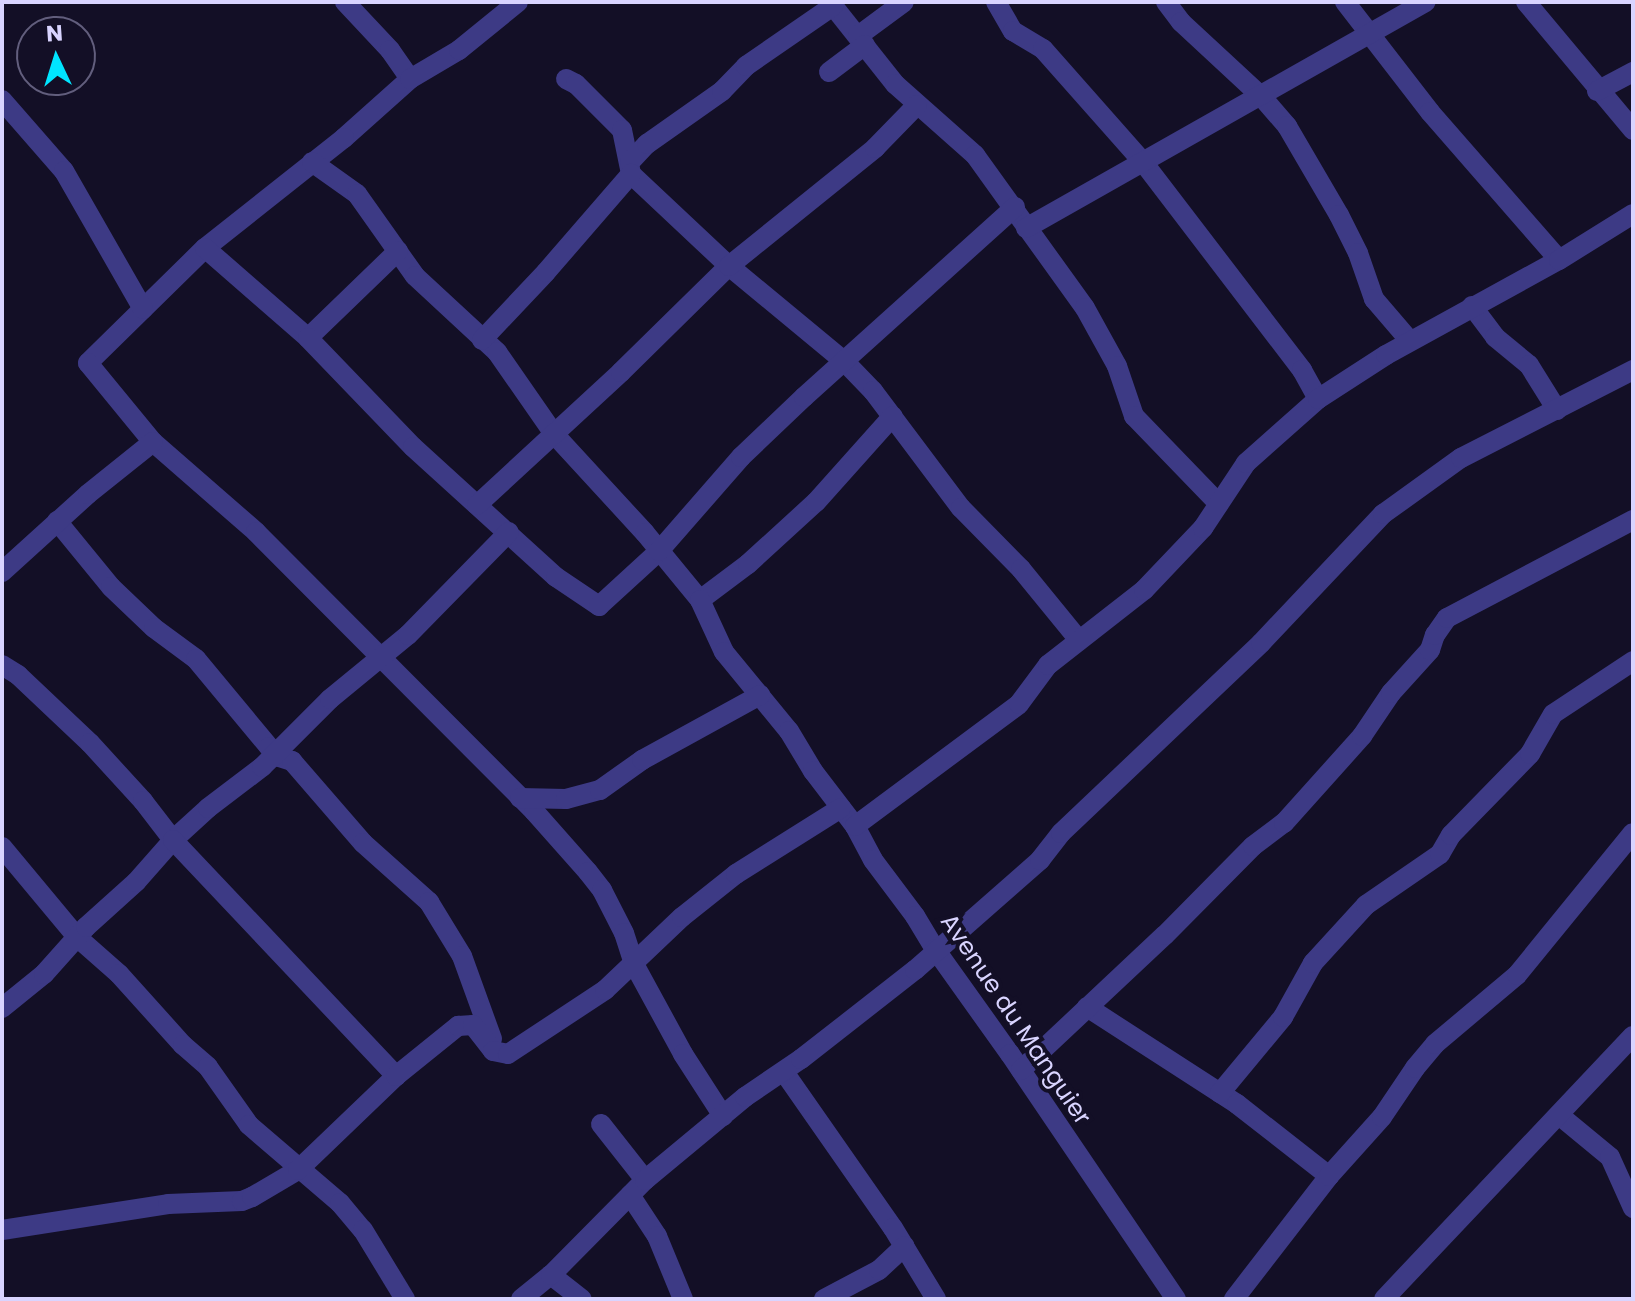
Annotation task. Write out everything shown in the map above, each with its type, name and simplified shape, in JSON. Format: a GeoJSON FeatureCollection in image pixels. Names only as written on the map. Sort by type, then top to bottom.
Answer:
{"type":"FeatureCollection","features":[{"type":"Feature","properties":{"kind":"street"},"geometry":{"type":"LineString","coordinates":[[345,2],[390,50],[410,79]]}},
{"type":"Feature","properties":{"kind":"street"},"geometry":{"type":"LineString","coordinates":[[518,2],[451,55],[410,79],[205,248],[88,363],[153,442],[241,517],[520,798],[602,890],[624,933],[634,964],[699,1082],[723,1116]]}},
{"type":"Feature","properties":{"kind":"street"},"geometry":{"type":"LineString","coordinates":[[829,72],[904,2]]}},
{"type":"Feature","properties":{"kind":"street"},"geometry":{"type":"LineString","coordinates":[[996,2],[1013,31],[1043,49],[1143,162],[1302,370],[1318,399]]}},
{"type":"Feature","properties":{"kind":"street"},"geometry":{"type":"LineString","coordinates":[[1166,2],[1181,22],[1261,96],[1287,126],[1339,215],[1358,253],[1374,299],[1410,341]]}},
{"type":"Feature","properties":{"kind":"street"},"geometry":{"type":"LineString","coordinates":[[1345,2],[1430,112],[1559,260]]}},
{"type":"Feature","properties":{"kind":"street"},"geometry":{"type":"LineString","coordinates":[[1026,228],[1425,2]]}},
{"type":"Feature","properties":{"kind":"street"},"geometry":{"type":"LineString","coordinates":[[1526,2],[1597,91],[1633,130]]}},
{"type":"Feature","properties":{"kind":"street"},"geometry":{"type":"LineString","coordinates":[[482,340],[556,262],[647,144],[722,91],[746,66],[831,4],[917,105],[975,155],[1085,308],[1117,366],[1134,416],[1219,504]]}},
{"type":"Feature","properties":{"kind":"street"},"geometry":{"type":"LineString","coordinates":[[1597,91],[1633,72]]}},
{"type":"Feature","properties":{"kind":"street"},"geometry":{"type":"LineString","coordinates":[[566,79],[576,84],[622,130],[630,168],[729,266],[844,361],[893,416],[961,508],[1021,569],[1079,640]]}},
{"type":"Feature","properties":{"kind":"street"},"geometry":{"type":"LineString","coordinates":[[477,505],[729,266],[875,148],[917,105]]}},
{"type":"Feature","properties":{"kind":"street"},"geometry":{"type":"LineString","coordinates":[[6,111],[72,183],[143,309]]}},
{"type":"Feature","properties":{"kind":"street","name":"Avenue du Manguier"},"geometry":{"type":"LineString","coordinates":[[312,162],[341,179],[357,194],[415,276],[510,368],[554,434],[700,600],[724,652],[789,731],[813,771],[855,826],[873,860],[915,916],[1176,1299]]}},
{"type":"Feature","properties":{"kind":"street"},"geometry":{"type":"LineString","coordinates":[[205,248],[308,338],[413,447],[556,577],[599,606],[659,551],[741,457],[1015,207]]}},
{"type":"Feature","properties":{"kind":"street"},"geometry":{"type":"LineString","coordinates":[[855,826],[1019,704],[1048,665],[1144,590],[1203,528],[1257,451],[1318,399],[1410,341],[1559,260],[1633,214]]}},
{"type":"Feature","properties":{"kind":"street"},"geometry":{"type":"LineString","coordinates":[[308,338],[398,251]]}},
{"type":"Feature","properties":{"kind":"street"},"geometry":{"type":"LineString","coordinates":[[1472,306],[1495,337],[1529,365],[1557,410]]}},
{"type":"Feature","properties":{"kind":"street"},"geometry":{"type":"LineString","coordinates":[[521,1299],[551,1275],[645,1180],[723,1116],[915,970],[935,949],[1040,860],[1061,833],[1261,643],[1383,514],[1461,458],[1633,370]]}},
{"type":"Feature","properties":{"kind":"street"},"geometry":{"type":"LineString","coordinates":[[700,600],[748,564],[816,502],[893,416]]}},
{"type":"Feature","properties":{"kind":"street"},"geometry":{"type":"LineString","coordinates":[[2,572],[57,521],[153,442]]}},
{"type":"Feature","properties":{"kind":"street"},"geometry":{"type":"LineString","coordinates":[[1021,1070],[1304,801],[1418,665],[1447,618],[1633,520]]}},
{"type":"Feature","properties":{"kind":"street"},"geometry":{"type":"LineString","coordinates":[[57,521],[134,609],[196,659],[276,754],[292,761],[363,843],[429,902],[462,956],[498,1054]]}},
{"type":"Feature","properties":{"kind":"street"},"geometry":{"type":"LineString","coordinates":[[2,1008],[44,974],[173,840],[276,754],[330,699],[449,596],[509,532]]}},
{"type":"Feature","properties":{"kind":"street"},"geometry":{"type":"LineString","coordinates":[[1220,1093],[1283,1017],[1300,981],[1366,905],[1440,854],[1451,835],[1530,754],[1553,714],[1633,661]]}},
{"type":"Feature","properties":{"kind":"street"},"geometry":{"type":"LineString","coordinates":[[2,665],[18,675],[90,743],[143,801],[173,840],[396,1076]]}},
{"type":"Feature","properties":{"kind":"street"},"geometry":{"type":"LineString","coordinates":[[520,798],[566,799],[600,790],[642,760],[760,695]]}},
{"type":"Feature","properties":{"kind":"street"},"geometry":{"type":"LineString","coordinates":[[2,1230],[168,1204],[242,1201],[298,1170],[396,1076],[460,1025],[473,1025],[498,1054],[508,1054],[605,990],[682,917],[736,874],[841,808]]}},
{"type":"Feature","properties":{"kind":"street"},"geometry":{"type":"LineString","coordinates":[[1234,1299],[1329,1176],[1382,1117],[1435,1044],[1517,975],[1633,833]]}},
{"type":"Feature","properties":{"kind":"street"},"geometry":{"type":"LineString","coordinates":[[2,847],[77,937],[119,974],[183,1045],[208,1067],[249,1125],[340,1203],[363,1230],[405,1299]]}},
{"type":"Feature","properties":{"kind":"street"},"geometry":{"type":"LineString","coordinates":[[1087,1007],[1295,1145],[1329,1176]]}},
{"type":"Feature","properties":{"kind":"street"},"geometry":{"type":"LineString","coordinates":[[1384,1299],[1633,1036]]}},
{"type":"Feature","properties":{"kind":"street"},"geometry":{"type":"LineString","coordinates":[[784,1072],[905,1246],[936,1299]]}},
{"type":"Feature","properties":{"kind":"street"},"geometry":{"type":"LineString","coordinates":[[1559,1115],[1610,1157],[1633,1208]]}},
{"type":"Feature","properties":{"kind":"street"},"geometry":{"type":"LineString","coordinates":[[601,1124],[645,1180]]}},
{"type":"Feature","properties":{"kind":"street"},"geometry":{"type":"LineString","coordinates":[[630,1195],[657,1236],[683,1299]]}},
{"type":"Feature","properties":{"kind":"street"},"geometry":{"type":"LineString","coordinates":[[824,1299],[879,1270],[905,1246]]}},
{"type":"Feature","properties":{"kind":"street"},"geometry":{"type":"LineString","coordinates":[[551,1275],[582,1299]]}}]}
